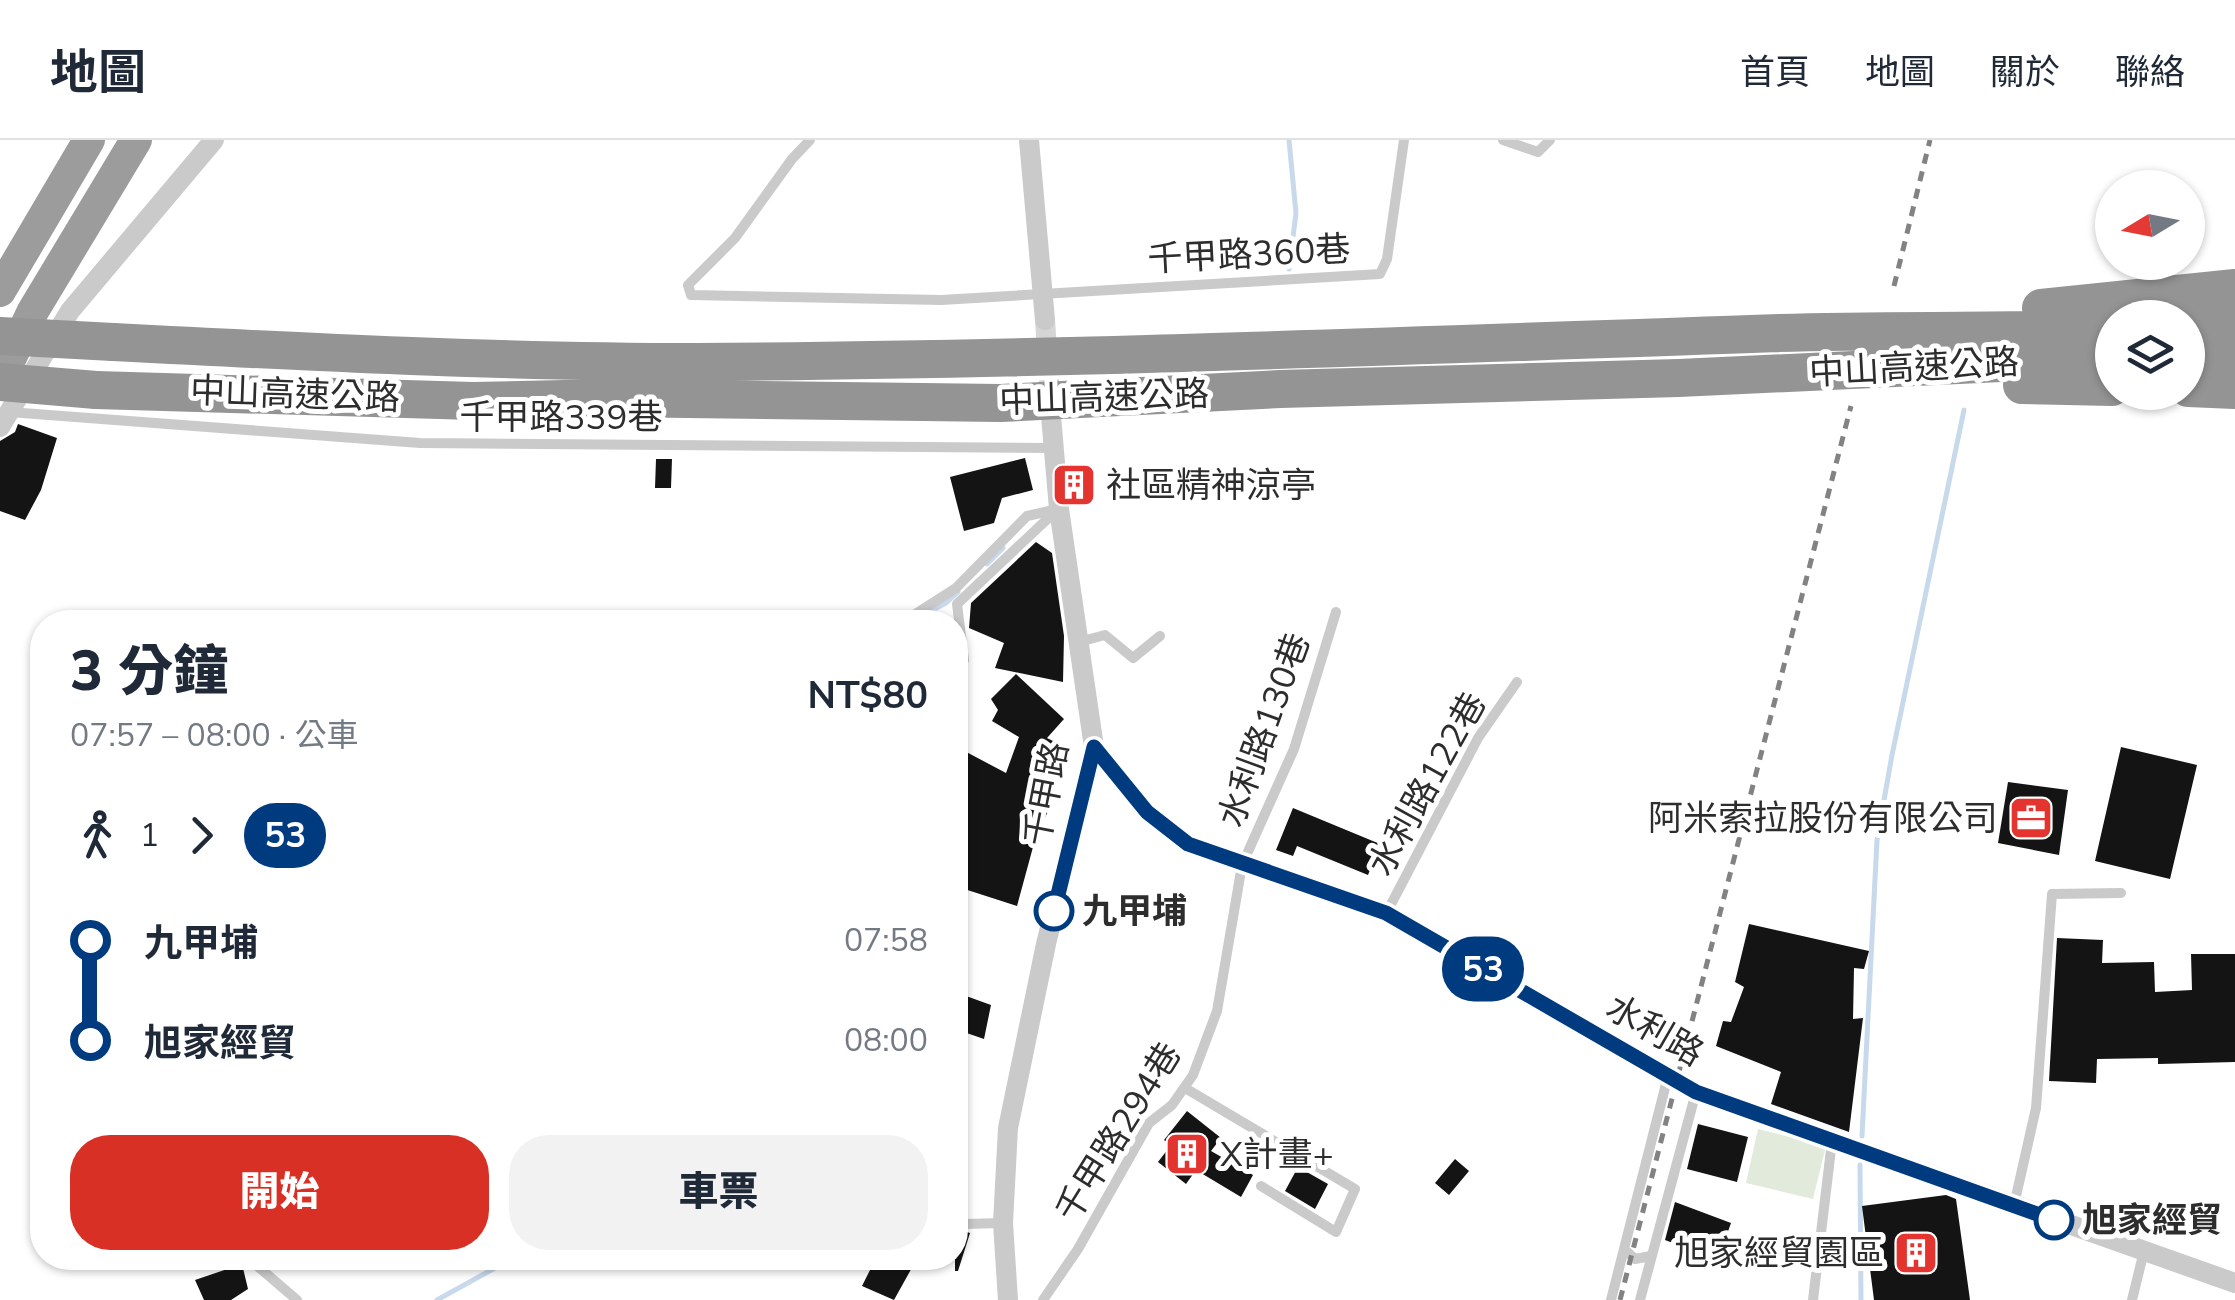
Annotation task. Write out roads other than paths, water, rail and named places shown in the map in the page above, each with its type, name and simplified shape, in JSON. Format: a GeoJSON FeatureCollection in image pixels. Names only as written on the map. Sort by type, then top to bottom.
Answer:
{"type":"FeatureCollection","features":[{"type":"Feature","properties":{"kind":"highway"},"geometry":{"type":"LineString","coordinates":[[0,291],[89,140]]}},
{"type":"Feature","properties":{"kind":"highway"},"geometry":{"type":"LineString","coordinates":[[2,400],[33,312],[136,140]]}},
{"type":"Feature","properties":{"kind":"highway"},"geometry":{"type":"LineString","coordinates":[[1810,332],[2235,288]]}},
{"type":"Feature","properties":{"kind":"highway"},"geometry":{"type":"LineString","coordinates":[[2205,324],[2235,323]]}},
{"type":"Feature","properties":{"kind":"highway","name":"中山高速公路"},"geometry":{"type":"LineString","coordinates":[[0,336],[499,358],[693,362],[1122,355],[1810,332],[2095,329]]}},
{"type":"Feature","properties":{"kind":"highway"},"geometry":{"type":"LineString","coordinates":[[2205,355],[2235,354]]}},
{"type":"Feature","properties":{"kind":"highway","name":"中山高速公路"},"geometry":{"type":"LineString","coordinates":[[2,400],[96,390],[472,401],[610,398],[1001,403],[2095,359]]}},
{"type":"Feature","properties":{"kind":"highway"},"geometry":{"type":"LineString","coordinates":[[1680,378],[2095,387]]}},
{"type":"Feature","properties":{"kind":"highway"},"geometry":{"type":"LineString","coordinates":[[2205,389],[2235,390]]}},
{"type":"Feature","properties":{"kind":"street"},"geometry":{"type":"LineString","coordinates":[[2,400],[70,311],[214,140]]}},
{"type":"Feature","properties":{"kind":"street"},"geometry":{"type":"LineString","coordinates":[[1029,140],[1045,320]]}},
{"type":"Feature","properties":{"kind":"street","name":"千甲路"},"geometry":{"type":"LineString","coordinates":[[1008,1300],[1002,1224],[1008,1128],[1046,944],[1094,747],[1059,509],[1051,416]]}},
{"type":"Feature","properties":{"kind":"street","name":"水利路"},"geometry":{"type":"LineString","coordinates":[[1094,747],[1121,784],[1158,822],[1188,844],[1386,913],[1696,1092],[2235,1283]]}},
{"type":"Feature","properties":{"kind":"lane"},"geometry":{"type":"LineString","coordinates":[[810,140],[792,158],[736,238],[688,285],[690,295],[940,300],[1044,292]]}},
{"type":"Feature","properties":{"kind":"lane","name":"千甲路360巷"},"geometry":{"type":"LineString","coordinates":[[1044,292],[1380,274],[1387,259],[1404,140]]}},
{"type":"Feature","properties":{"kind":"lane"},"geometry":{"type":"LineString","coordinates":[[1503,140],[1538,152],[1550,140]]}},
{"type":"Feature","properties":{"kind":"lane","name":"千甲路339巷"},"geometry":{"type":"LineString","coordinates":[[2,400],[420,443],[1054,448]]}},
{"type":"Feature","properties":{"kind":"lane"},"geometry":{"type":"LineString","coordinates":[[922,610],[956,588],[1028,516],[1059,509]]}},
{"type":"Feature","properties":{"kind":"lane"},"geometry":{"type":"LineString","coordinates":[[958,610],[957,604],[1059,509]]}},
{"type":"Feature","properties":{"kind":"lane","name":"水利路130巷"},"geometry":{"type":"LineString","coordinates":[[1242,865],[1294,750],[1336,612]]}},
{"type":"Feature","properties":{"kind":"lane"},"geometry":{"type":"LineString","coordinates":[[1079,642],[1105,634],[1133,658],[1160,636]]}},
{"type":"Feature","properties":{"kind":"lane","name":"水利路122巷"},"geometry":{"type":"LineString","coordinates":[[1386,913],[1478,738],[1517,682]]}},
{"type":"Feature","properties":{"kind":"lane","name":"千甲路294巷"},"geometry":{"type":"LineString","coordinates":[[1043,1300],[1078,1249],[1149,1124],[1185,1088],[1217,1011],[1242,865]]}},
{"type":"Feature","properties":{"kind":"lane"},"geometry":{"type":"LineString","coordinates":[[2013,1206],[2036,1108],[2052,894],[2121,893]]}},
{"type":"Feature","properties":{"kind":"lane"},"geometry":{"type":"LineString","coordinates":[[1611,1300],[1668,1075]]}},
{"type":"Feature","properties":{"kind":"lane"},"geometry":{"type":"LineString","coordinates":[[1185,1088],[1356,1190],[1336,1232],[1261,1186]]}},
{"type":"Feature","properties":{"kind":"lane"},"geometry":{"type":"LineString","coordinates":[[1640,1300],[1696,1092]]}},
{"type":"Feature","properties":{"kind":"lane"},"geometry":{"type":"LineString","coordinates":[[1813,1300],[1832,1140]]}},
{"type":"Feature","properties":{"kind":"lane"},"geometry":{"type":"LineString","coordinates":[[968,1224],[1002,1224]]}},
{"type":"Feature","properties":{"kind":"lane"},"geometry":{"type":"LineString","coordinates":[[1624,1250],[1635,1259],[1651,1256]]}},
{"type":"Feature","properties":{"kind":"lane"},"geometry":{"type":"LineString","coordinates":[[2132,1300],[2144,1251]]}},
{"type":"Feature","properties":{"kind":"lane"},"geometry":{"type":"LineString","coordinates":[[262,1270],[297,1300]]}},
{"type":"Feature","properties":{"kind":"waterway"},"geometry":{"type":"LineString","coordinates":[[1289,140],[1296,213],[1289,269]]}},
{"type":"Feature","properties":{"kind":"waterway"},"geometry":{"type":"LineString","coordinates":[[1862,1136],[1877,840],[1964,410]]}},
{"type":"Feature","properties":{"kind":"waterway"},"geometry":{"type":"LineString","coordinates":[[987,564],[1003,548]]}},
{"type":"Feature","properties":{"kind":"waterway"},"geometry":{"type":"LineString","coordinates":[[933,610],[958,592]]}},
{"type":"Feature","properties":{"kind":"waterway"},"geometry":{"type":"LineString","coordinates":[[1860,1165],[1861,1300]]}},
{"type":"Feature","properties":{"kind":"waterway"},"geometry":{"type":"LineString","coordinates":[[437,1300],[491,1270]]}},
{"type":"Feature","properties":{"kind":"tunnel"},"geometry":{"type":"LineString","coordinates":[[1045,320],[1051,409]]}},
{"type":"Feature","properties":{"kind":"railway"},"geometry":{"type":"LineString","coordinates":[[1894,286],[1930,140]]}},
{"type":"Feature","properties":{"kind":"railway"},"geometry":{"type":"LineString","coordinates":[[1620,1300],[1851,406]]}},
{"type":"Feature","properties":{"kind":"place","name":"社區精神涼亭"},"geometry":{"type":"Point","coordinates":[1074,485]}},
{"type":"Feature","properties":{"kind":"place","name":"阿米索拉股份有限公司"},"geometry":{"type":"Point","coordinates":[2031,818]}},
{"type":"Feature","properties":{"kind":"place","name":"九甲埔"},"geometry":{"type":"Point","coordinates":[1054,911]}},
{"type":"Feature","properties":{"kind":"place","name":"X計畫+"},"geometry":{"type":"Point","coordinates":[1187,1154]}},
{"type":"Feature","properties":{"kind":"place","name":"旭家經貿"},"geometry":{"type":"Point","coordinates":[2054,1220]}},
{"type":"Feature","properties":{"kind":"place","name":"旭家經貿園區"},"geometry":{"type":"Point","coordinates":[1916,1253]}}]}
